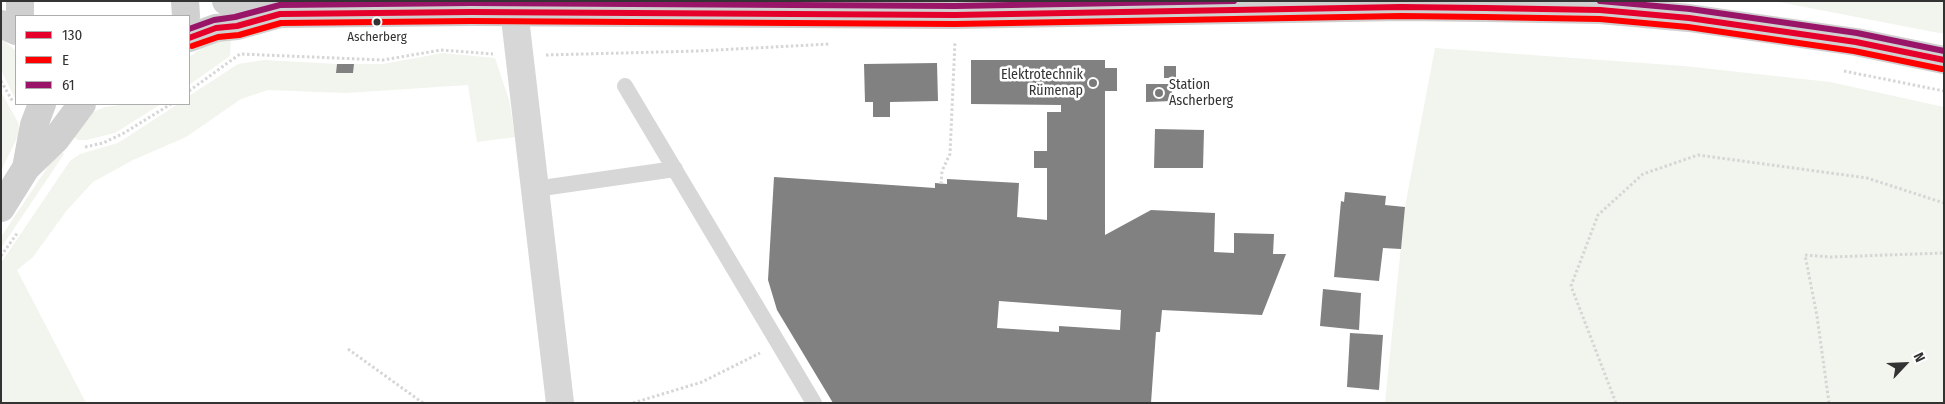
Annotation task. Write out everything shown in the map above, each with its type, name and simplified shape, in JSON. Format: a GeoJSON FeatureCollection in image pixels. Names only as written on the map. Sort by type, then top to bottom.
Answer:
{"type":"FeatureCollection","features":[{"type":"Feature","properties":{"kind":"main road"},"geometry":{"type":"LineString","coordinates":[[20,1],[20,15]]}},
{"type":"Feature","properties":{"kind":"main road"},"geometry":{"type":"LineString","coordinates":[[185,1],[186,15]]}},
{"type":"Feature","properties":{"kind":"main road"},"geometry":{"type":"LineString","coordinates":[[226,1],[280,14]]}},
{"type":"Feature","properties":{"kind":"main road"},"geometry":{"type":"LineString","coordinates":[[190,38],[216,28],[237,26],[280,14],[513,7],[955,16],[1400,7],[1485,8],[1600,10],[1689,18],[1847,40],[1944,60]]}},
{"type":"Feature","properties":{"kind":"main road"},"geometry":{"type":"LineString","coordinates":[[1,24],[15,30]]}},
{"type":"Feature","properties":{"kind":"main road"},"geometry":{"type":"LineString","coordinates":[[26,168],[34,125],[42,105]]}},
{"type":"Feature","properties":{"kind":"main road"},"geometry":{"type":"LineString","coordinates":[[1,208],[26,168],[56,139],[81,105]]}},
{"type":"Feature","properties":{"kind":"street"},"geometry":{"type":"LineString","coordinates":[[513,7],[560,403]]}},
{"type":"Feature","properties":{"kind":"lane"},"geometry":{"type":"LineString","coordinates":[[625,86],[814,403]]}},
{"type":"Feature","properties":{"kind":"lane"},"geometry":{"type":"LineString","coordinates":[[536,189],[675,169]]}},
{"type":"Feature","properties":{"kind":"path"},"geometry":{"type":"LineString","coordinates":[[941,184],[942,171],[950,154],[955,16]]}},
{"type":"Feature","properties":{"kind":"path"},"geometry":{"type":"LineString","coordinates":[[190,90],[240,54],[383,60],[442,50],[520,56],[698,51],[833,44]]}},
{"type":"Feature","properties":{"kind":"path"},"geometry":{"type":"LineString","coordinates":[[1842,70],[1944,91]]}},
{"type":"Feature","properties":{"kind":"path"},"geometry":{"type":"LineString","coordinates":[[80,148],[103,143],[124,133],[168,105]]}},
{"type":"Feature","properties":{"kind":"path"},"geometry":{"type":"LineString","coordinates":[[1616,403],[1571,286],[1598,215],[1643,174],[1698,155],[1867,178],[1944,203]]}},
{"type":"Feature","properties":{"kind":"path"},"geometry":{"type":"LineString","coordinates":[[1829,403],[1817,316],[1805,255],[1944,253]]}},
{"type":"Feature","properties":{"kind":"path"},"geometry":{"type":"LineString","coordinates":[[633,403],[702,382],[779,344]]}},
{"type":"Feature","properties":{"kind":"path"},"geometry":{"type":"LineString","coordinates":[[348,348],[423,403]]}},
{"type":"Feature","properties":{"kind":"shaded area"},"geometry":{"type":"Polygon","coordinates":[[[1774,1],[1944,1],[1944,34],[1774,1]]]}},
{"type":"Feature","properties":{"kind":"shaded area"},"geometry":{"type":"Polygon","coordinates":[[[1,38],[15,50],[15,99],[1,70],[1,38]]]}},
{"type":"Feature","properties":{"kind":"shaded area"},"geometry":{"type":"Polygon","coordinates":[[[231,38],[230,56],[190,84],[190,56],[211,42],[231,38]]]}},
{"type":"Feature","properties":{"kind":"shaded area"},"geometry":{"type":"Polygon","coordinates":[[[1435,48],[1684,66],[1830,82],[1944,107],[1944,403],[1385,403],[1405,207],[1435,48]]]}},
{"type":"Feature","properties":{"kind":"shaded area"},"geometry":{"type":"Polygon","coordinates":[[[443,53],[495,58],[509,100],[515,137],[477,142],[468,85],[346,93],[268,90],[241,99],[186,137],[133,160],[93,182],[67,210],[33,257],[17,270],[86,403],[1,403],[1,263],[70,161],[80,154],[118,143],[176,105],[190,105],[190,95],[238,64],[264,60],[337,64],[337,73],[353,73],[354,64],[383,64],[443,53]]]}},
{"type":"Feature","properties":{"kind":"shaded area"},"geometry":{"type":"Polygon","coordinates":[[[1,92],[18,122],[20,132],[1,171],[1,92]]]}},
{"type":"Feature","properties":{"kind":"shaded area"},"geometry":{"type":"Polygon","coordinates":[[[159,105],[115,133],[86,140],[78,140],[71,135],[86,115],[105,107],[159,105]]]}},
{"type":"Feature","properties":{"kind":"shaded area"},"geometry":{"type":"Polygon","coordinates":[[[59,150],[64,154],[1,248],[1,237],[59,150]]]}},
{"type":"Feature","properties":{"kind":"building"},"geometry":{"type":"Polygon","coordinates":[[[971,60],[1105,60],[1105,68],[1117,68],[1117,91],[1105,91],[1105,235],[1151,210],[1215,213],[1214,252],[1234,253],[1234,233],[1274,234],[1273,254],[1286,254],[1262,315],[1162,310],[1160,332],[1156,332],[1151,403],[833,403],[777,310],[768,280],[774,177],[935,188],[935,183],[947,184],[947,179],[1019,183],[1017,217],[1047,220],[1047,168],[1034,168],[1034,151],[1047,151],[1047,112],[1061,112],[1061,105],[971,104],[971,60]],[[999,301],[997,328],[1059,332],[1059,326],[1120,330],[1121,310],[999,301]]]}},
{"type":"Feature","properties":{"kind":"building"},"geometry":{"type":"Polygon","coordinates":[[[937,63],[938,101],[890,102],[890,117],[873,117],[873,102],[865,102],[864,64],[937,63]]]}},
{"type":"Feature","properties":{"kind":"building"},"geometry":{"type":"Polygon","coordinates":[[[337,64],[354,64],[353,73],[336,73],[337,64]]]}},
{"type":"Feature","properties":{"kind":"building"},"geometry":{"type":"Polygon","coordinates":[[[1164,66],[1176,66],[1176,78],[1164,78],[1164,66]]]}},
{"type":"Feature","properties":{"kind":"building","name":"Station Ascherberg"},"geometry":{"type":"Polygon","coordinates":[[[1146,84],[1172,84],[1172,101],[1146,102],[1146,84]]]}},
{"type":"Feature","properties":{"kind":"building"},"geometry":{"type":"Polygon","coordinates":[[[1155,129],[1204,130],[1203,168],[1154,168],[1155,129]]]}},
{"type":"Feature","properties":{"kind":"building"},"geometry":{"type":"Polygon","coordinates":[[[1345,192],[1386,196],[1385,205],[1405,207],[1401,249],[1383,248],[1379,281],[1334,277],[1341,201],[1344,202],[1345,192]]]}},
{"type":"Feature","properties":{"kind":"building"},"geometry":{"type":"Polygon","coordinates":[[[1323,289],[1361,293],[1359,330],[1320,326],[1323,289]]]}},
{"type":"Feature","properties":{"kind":"building"},"geometry":{"type":"Polygon","coordinates":[[[1350,333],[1383,335],[1379,390],[1347,387],[1350,333]]]}},
{"type":"Feature","properties":{"kind":"transit line","name":"61"},"geometry":{"type":"LineString","coordinates":[[190,29],[214,20],[235,17],[280,5],[471,3],[955,6],[1234,1]]}},
{"type":"Feature","properties":{"kind":"transit line","name":"61"},"geometry":{"type":"LineString","coordinates":[[1600,1],[1690,9],[1857,33],[1944,51]]}},
{"type":"Feature","properties":{"kind":"transit line","name":"130"},"geometry":{"type":"LineString","coordinates":[[190,38],[216,28],[237,26],[280,14],[471,12],[955,15],[1401,7],[1485,8],[1600,10],[1689,18],[1856,42],[1944,60]]}},
{"type":"Feature","properties":{"kind":"transit line","name":"E"},"geometry":{"type":"LineString","coordinates":[[192,46],[218,37],[239,35],[281,23],[471,21],[955,24],[1401,16],[1485,17],[1600,19],[1688,27],[1854,51],[1942,69]]}},
{"type":"Feature","properties":{"kind":"place","name":"Ascherberg"},"geometry":{"type":"Point","coordinates":[377,22]}},
{"type":"Feature","properties":{"kind":"place","name":"Elektrotechnik Rümenap"},"geometry":{"type":"Point","coordinates":[1093,83]}},
{"type":"Feature","properties":{"kind":"place","name":"Station Ascherberg"},"geometry":{"type":"Point","coordinates":[1159,93]}}]}
